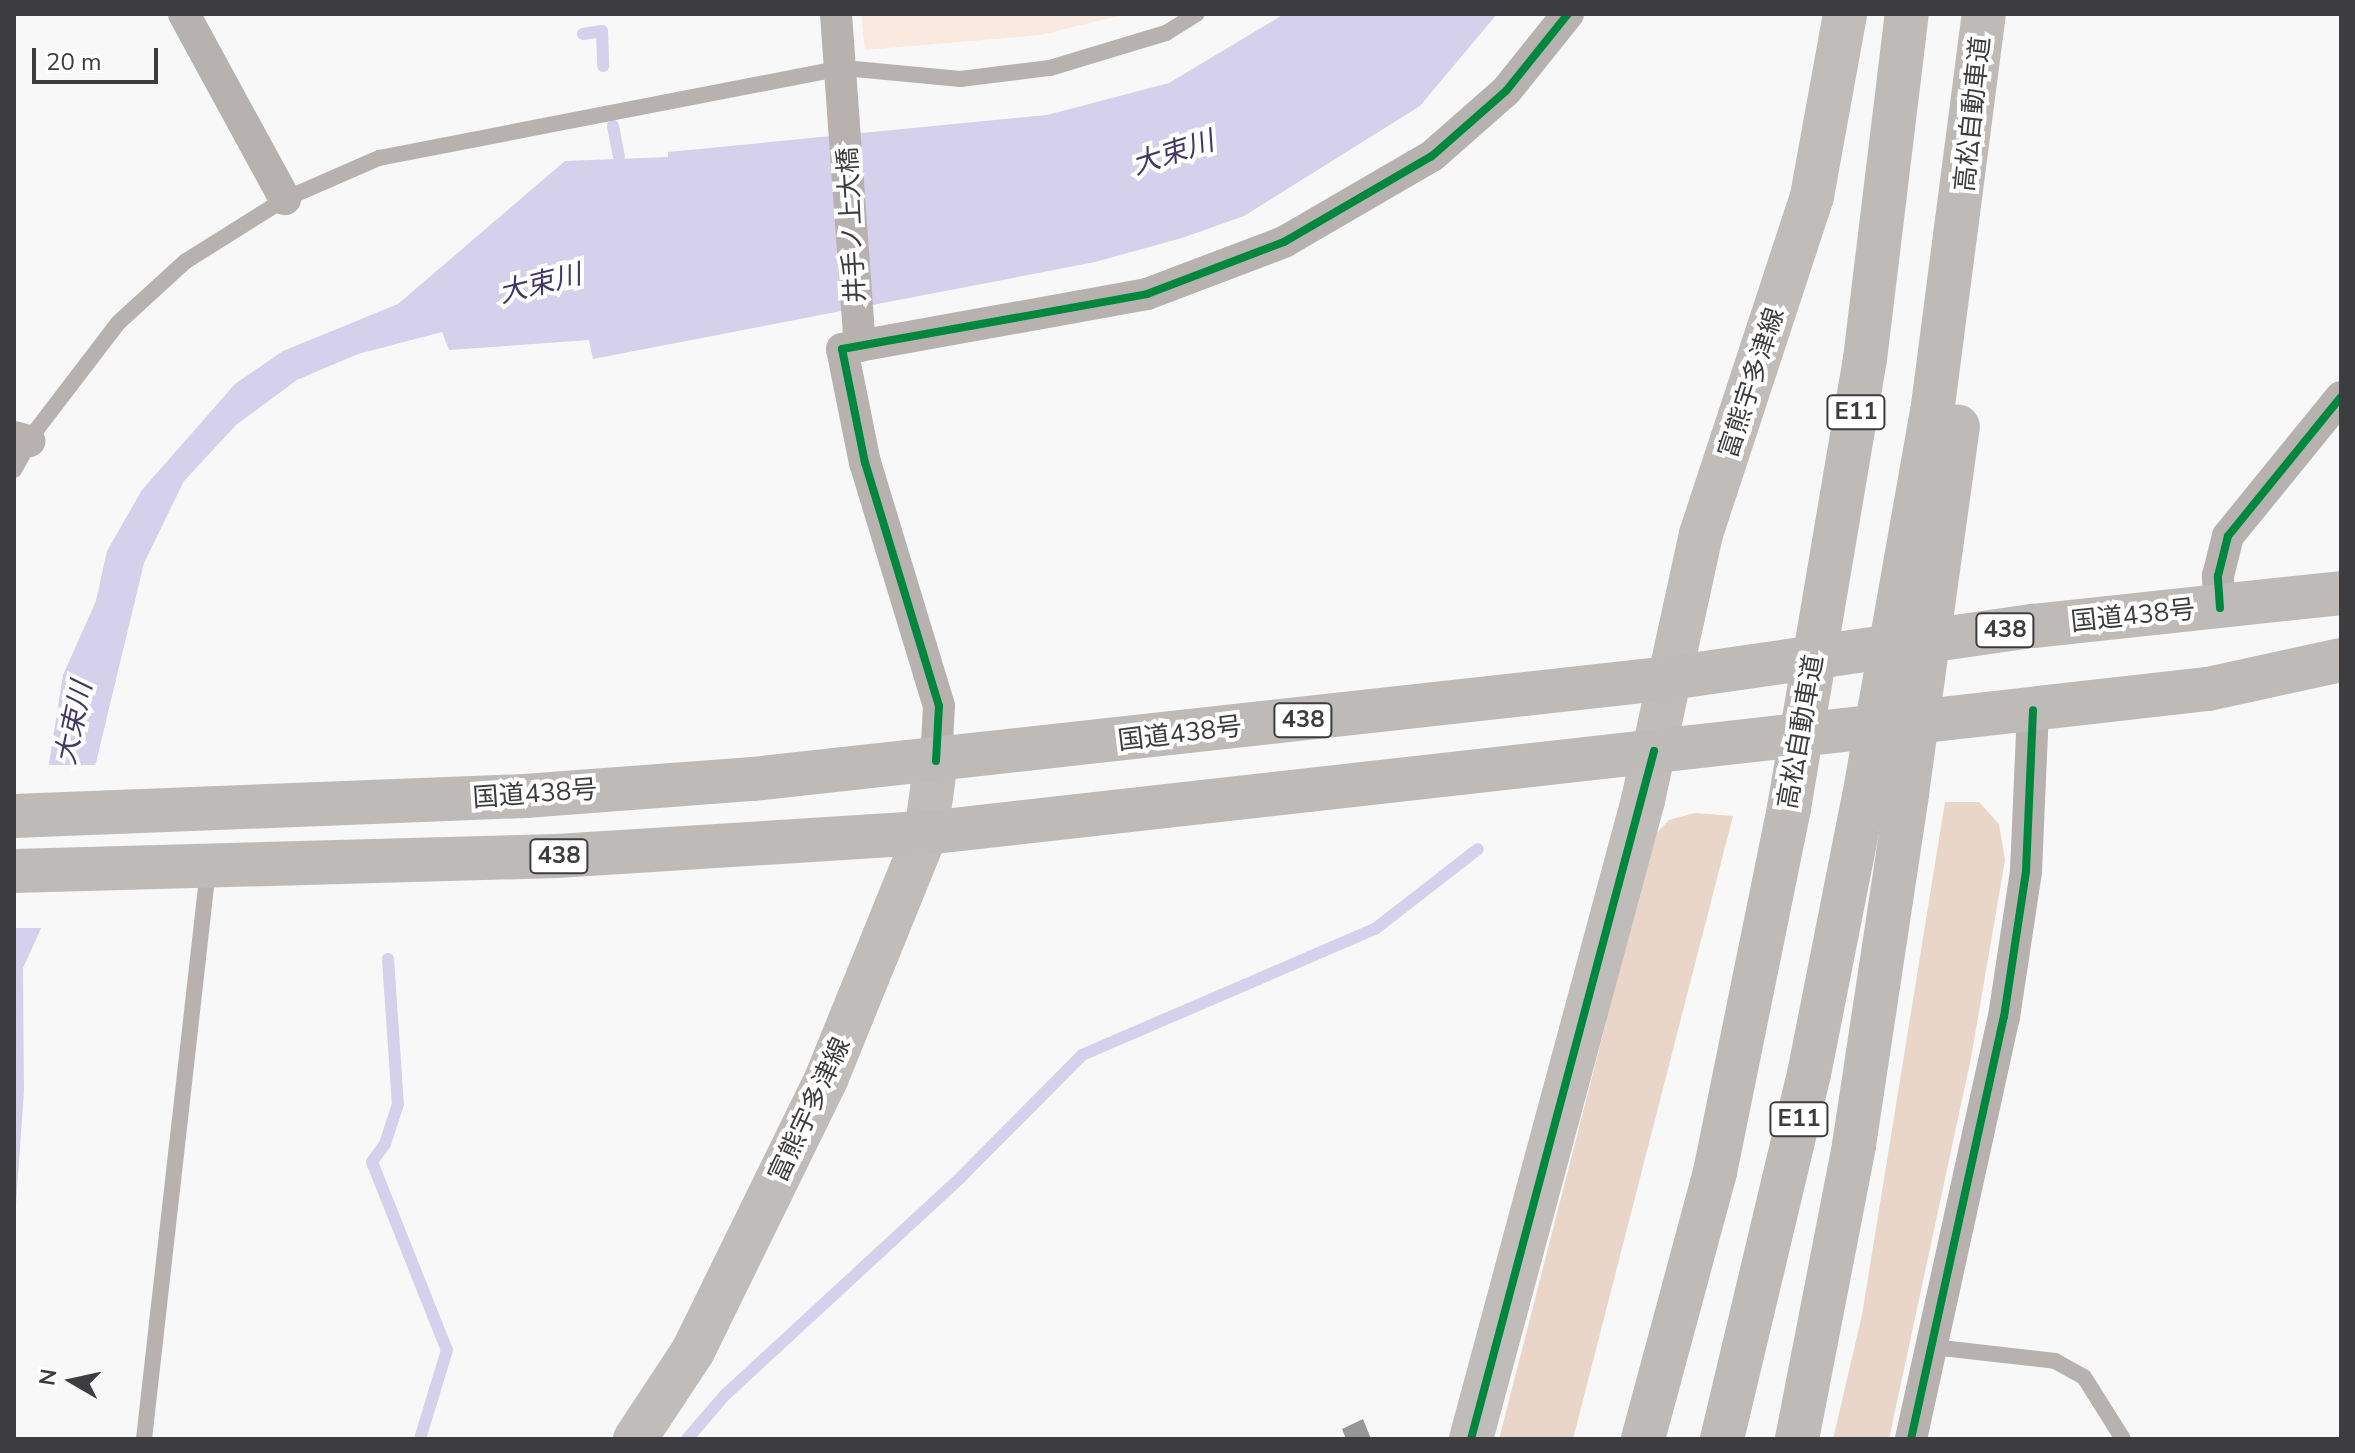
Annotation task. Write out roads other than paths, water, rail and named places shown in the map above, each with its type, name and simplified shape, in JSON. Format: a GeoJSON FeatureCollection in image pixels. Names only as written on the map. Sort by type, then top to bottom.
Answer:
{"type":"FeatureCollection","features":[{"type":"Feature","properties":{"kind":"highway","name":"高松自動車道"},"geometry":{"type":"LineString","coordinates":[[1644,1434],[1715,1172],[1789,808],[1865,359],[1907,14]]}},
{"type":"Feature","properties":{"kind":"highway","name":"高松自動車道"},"geometry":{"type":"LineString","coordinates":[[1722,1439],[1799,1120],[1864,797],[1964,196],[1984,14]]}},
{"type":"Feature","properties":{"kind":"highway"},"geometry":{"type":"LineString","coordinates":[[1797,1439],[1854,1145],[1958,436],[1964,196]]}},
{"type":"Feature","properties":{"kind":"highway","name":"国道438号"},"geometry":{"type":"LineString","coordinates":[[14,816],[191,813],[525,796],[936,761],[1670,678],[2033,626],[2341,593]]}},
{"type":"Feature","properties":{"kind":"highway","name":"438"},"geometry":{"type":"LineString","coordinates":[[14,871],[557,856],[926,833],[2208,689],[2341,660]]}},
{"type":"Feature","properties":{"kind":"main road","name":"富熊宇多津線"},"geometry":{"type":"LineString","coordinates":[[1471,1439],[1654,751],[1701,534],[1812,196],[1845,14]]}},
{"type":"Feature","properties":{"kind":"main road","name":"富熊宇多津線"},"geometry":{"type":"LineString","coordinates":[[635,1439],[693,1351],[827,1077],[926,833],[936,761]]}},
{"type":"Feature","properties":{"kind":"street"},"geometry":{"type":"LineString","coordinates":[[184,14],[285,199]]}},
{"type":"Feature","properties":{"kind":"street","name":"井手ノ上大橋"},"geometry":{"type":"LineString","coordinates":[[836,14],[844,68],[859,340]]}},
{"type":"Feature","properties":{"kind":"street"},"geometry":{"type":"LineString","coordinates":[[936,761],[939,706],[865,463],[842,349],[859,340],[1147,294],[1284,242],[1432,156],[1506,91],[1568,14]]}},
{"type":"Feature","properties":{"kind":"street"},"geometry":{"type":"LineString","coordinates":[[2220,608],[2218,576],[2228,536],[2341,397]]}},
{"type":"Feature","properties":{"kind":"street"},"geometry":{"type":"LineString","coordinates":[[1911,1439],[2004,1017],[2026,871],[2033,710]]}},
{"type":"Feature","properties":{"kind":"lane"},"geometry":{"type":"LineString","coordinates":[[14,470],[22,439],[118,323],[186,261],[285,199],[379,158],[844,68],[960,79],[1050,68],[1166,33],[1196,14]]}},
{"type":"Feature","properties":{"kind":"lane"},"geometry":{"type":"LineString","coordinates":[[144,1439],[199,867]]}},
{"type":"Feature","properties":{"kind":"lane"},"geometry":{"type":"LineString","coordinates":[[1933,1347],[2055,1361],[2084,1377],[2123,1439]]}},
{"type":"Feature","properties":{"kind":"water","name":"大束川"},"geometry":{"type":"Polygon","coordinates":[[[1284,14],[1497,14],[1420,106],[1244,216],[1182,238],[1095,262],[593,359],[589,340],[449,350],[442,332],[358,354],[297,380],[236,425],[184,481],[144,563],[73,858],[23,968],[24,1091],[14,1232],[14,872],[48,770],[63,675],[96,601],[107,551],[142,490],[235,384],[283,351],[398,304],[565,161],[668,157],[668,152],[1047,115],[1169,83],[1284,14]]]}},
{"type":"Feature","properties":{"kind":"waterway"},"geometry":{"type":"LineString","coordinates":[[583,34],[602,31],[603,66]]}},
{"type":"Feature","properties":{"kind":"waterway"},"geometry":{"type":"LineString","coordinates":[[613,126],[619,156]]}},
{"type":"Feature","properties":{"kind":"waterway"},"geometry":{"type":"LineString","coordinates":[[687,1439],[725,1395],[961,1177],[1082,1055],[1375,929],[1478,849]]}},
{"type":"Feature","properties":{"kind":"waterway"},"geometry":{"type":"LineString","coordinates":[[388,959],[398,1104],[385,1144],[372,1162],[447,1350],[420,1439]]}}]}
